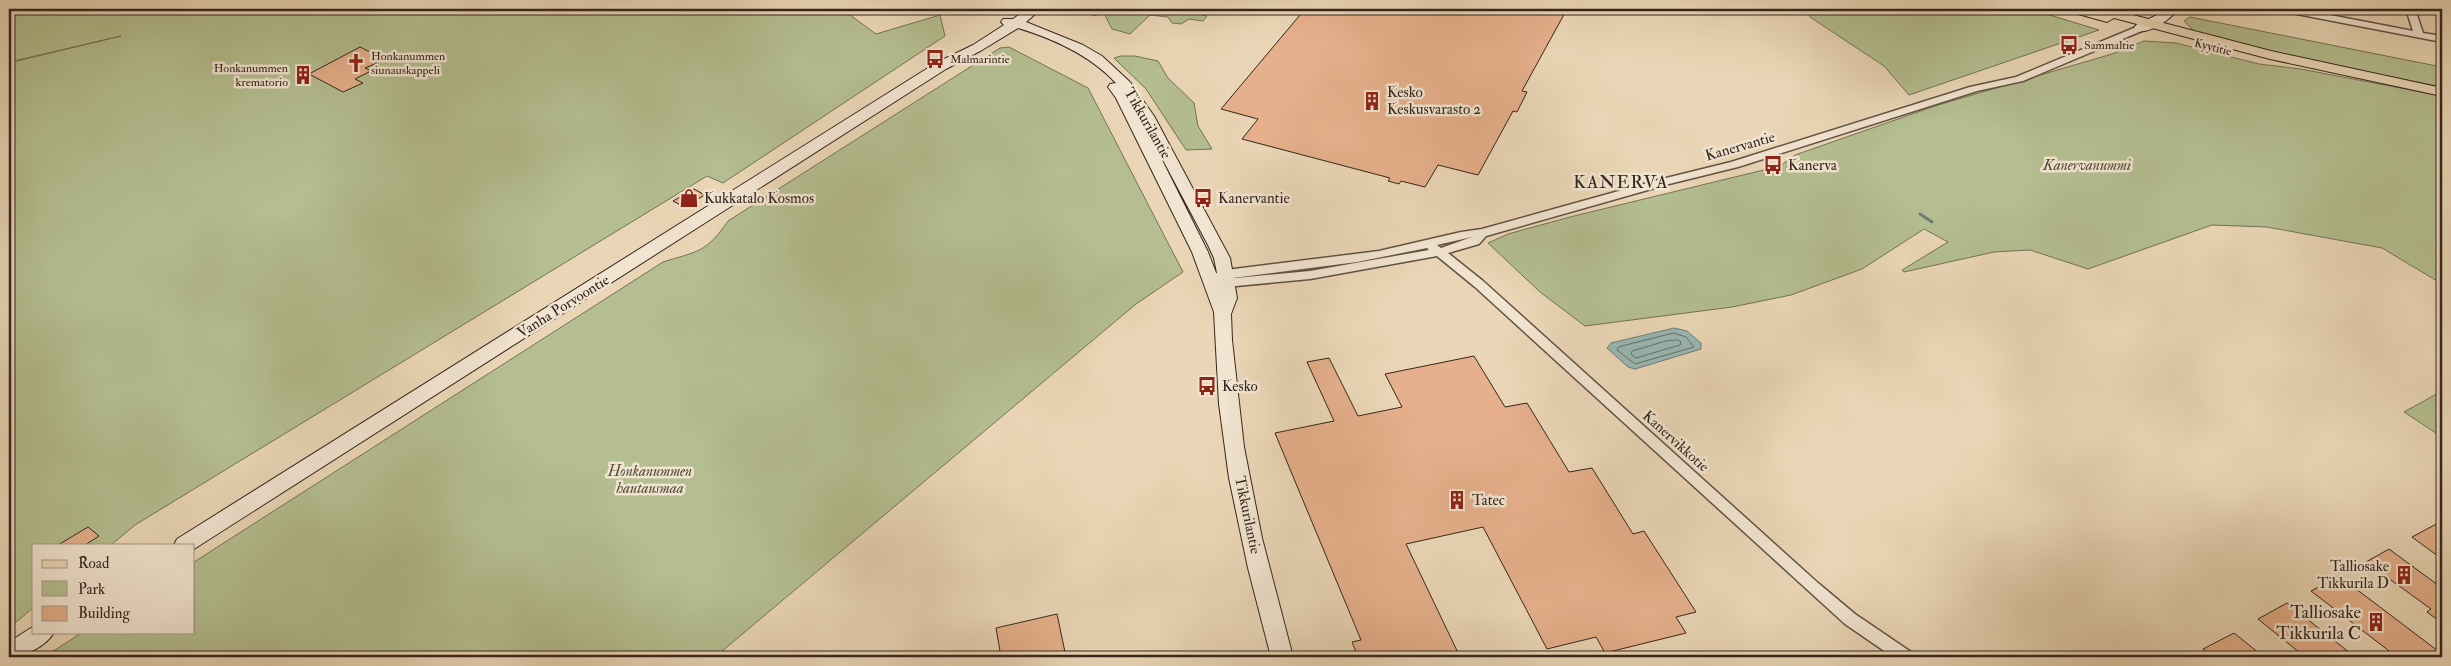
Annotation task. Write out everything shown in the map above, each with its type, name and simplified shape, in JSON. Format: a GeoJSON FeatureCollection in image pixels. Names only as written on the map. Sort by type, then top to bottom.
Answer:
{"type":"FeatureCollection","features":[{"type":"Feature","properties":{"kind":"main road","name":"Vanha Porvoontie"},"geometry":{"type":"LineString","coordinates":[[1009,24],[1021,9]]}},
{"type":"Feature","properties":{"kind":"main road","name":"Vanha Porvoontie"},"geometry":{"type":"LineString","coordinates":[[186,544],[940,66],[963,56],[1009,24],[1035,9]]}},
{"type":"Feature","properties":{"kind":"main road","name":"Kyytitie"},"geometry":{"type":"LineString","coordinates":[[2076,9],[2352,74],[2442,92]]}},
{"type":"Feature","properties":{"kind":"main road","name":"Kyytitie"},"geometry":{"type":"LineString","coordinates":[[2095,9],[2145,26]]}},
{"type":"Feature","properties":{"kind":"main road"},"geometry":{"type":"LineString","coordinates":[[2145,26],[2162,18],[2172,9]]}},
{"type":"Feature","properties":{"kind":"main road","name":"Tikkurilantie"},"geometry":{"type":"LineString","coordinates":[[1009,24],[1088,64],[1111,83],[1123,97],[1200,252],[1221,279],[1228,298],[1222,312],[1230,417],[1242,487],[1268,605],[1282,657]]}},
{"type":"Feature","properties":{"kind":"main road"},"geometry":{"type":"LineString","coordinates":[[9,653],[40,634]]}},
{"type":"Feature","properties":{"kind":"street"},"geometry":{"type":"LineString","coordinates":[[2286,9],[2442,38]]}},
{"type":"Feature","properties":{"kind":"street"},"geometry":{"type":"LineString","coordinates":[[2410,9],[2419,34]]}},
{"type":"Feature","properties":{"kind":"street","name":"Kanervantie"},"geometry":{"type":"LineString","coordinates":[[1221,279],[1310,275],[1475,241],[1482,233],[1666,181],[1734,165],[2004,81],[2019,78],[2145,26]]}},
{"type":"Feature","properties":{"kind":"street","name":"Kanervikkotie"},"geometry":{"type":"LineString","coordinates":[[1434,248],[1490,294],[1813,587],[1850,619],[1905,657]]}},
{"type":"Feature","properties":{"kind":"green space"},"geometry":{"type":"Polygon","coordinates":[[[9,9],[842,9],[876,34],[940,15],[945,36],[723,183],[707,176],[135,525],[112,544],[32,544],[32,609],[9,628],[9,63],[121,36],[9,62],[9,9]]]}},
{"type":"Feature","properties":{"kind":"green space"},"geometry":{"type":"Polygon","coordinates":[[[1087,9],[1176,9],[1207,16],[1203,21],[1189,19],[1181,24],[1172,23],[1168,17],[1150,15],[1130,34],[1112,29],[1104,13],[1093,16],[1087,9]]]}},
{"type":"Feature","properties":{"kind":"green space"},"geometry":{"type":"Polygon","coordinates":[[[1809,9],[2030,9],[2099,30],[1909,95],[1884,66],[1810,17],[1809,9]]]}},
{"type":"Feature","properties":{"kind":"green space"},"geometry":{"type":"Polygon","coordinates":[[[2190,17],[2442,67],[2442,87],[2286,56],[2195,32],[2184,21],[2190,17]]]}},
{"type":"Feature","properties":{"kind":"green space","name":"Kanervanummi"},"geometry":{"type":"Polygon","coordinates":[[[2144,41],[2176,43],[2259,64],[2301,69],[2442,96],[2442,284],[2382,248],[2267,227],[2212,225],[2088,269],[2030,250],[1994,252],[1904,272],[1902,270],[1948,242],[1924,229],[1862,269],[1791,295],[1732,307],[1585,326],[1540,292],[1488,243],[1508,234],[1570,217],[1780,166],[1795,155],[1938,105],[2112,54],[2144,41]]]}},
{"type":"Feature","properties":{"kind":"green space","name":"Honkanummen hautausmaa"},"geometry":{"type":"Polygon","coordinates":[[[1009,47],[1088,88],[1183,272],[1136,304],[715,657],[44,657],[80,634],[195,634],[195,561],[663,262],[693,253],[707,245],[728,221],[1000,48],[1009,47]]]}},
{"type":"Feature","properties":{"kind":"green space"},"geometry":{"type":"Polygon","coordinates":[[[1135,56],[1158,61],[1168,78],[1194,103],[1198,126],[1212,149],[1186,150],[1146,89],[1114,58],[1135,56]]]}},
{"type":"Feature","properties":{"kind":"green space"},"geometry":{"type":"Polygon","coordinates":[[[2442,391],[2442,437],[2404,412],[2442,391]]]}},
{"type":"Feature","properties":{"kind":"water"},"geometry":{"type":"Polygon","coordinates":[[[1674,328],[1687,331],[1701,343],[1701,349],[1635,369],[1628,367],[1607,348],[1611,343],[1674,328]]]}},
{"type":"Feature","properties":{"kind":"building","name":"Kesko Keskusvarasto 2"},"geometry":{"type":"Polygon","coordinates":[[[1305,9],[1567,9],[1522,91],[1527,92],[1517,112],[1513,111],[1478,175],[1438,165],[1425,187],[1401,181],[1399,184],[1388,181],[1390,178],[1242,139],[1258,119],[1221,109],[1305,9]]]}},
{"type":"Feature","properties":{"kind":"building"},"geometry":{"type":"Polygon","coordinates":[[[360,47],[380,57],[373,60],[377,63],[365,68],[371,71],[355,79],[363,83],[343,92],[309,74],[360,47]]]}},
{"type":"Feature","properties":{"kind":"building","name":"Kukkatalo Kosmos"},"geometry":{"type":"Polygon","coordinates":[[[694,189],[705,195],[684,207],[673,201],[694,189]]]}},
{"type":"Feature","properties":{"kind":"building","name":"Tatec"},"geometry":{"type":"Polygon","coordinates":[[[1474,356],[1505,407],[1527,403],[1569,472],[1592,468],[1633,534],[1644,531],[1696,612],[1676,617],[1686,633],[1605,653],[1596,637],[1547,649],[1483,527],[1406,544],[1460,657],[1358,657],[1352,642],[1361,640],[1275,433],[1334,421],[1307,362],[1329,358],[1358,416],[1402,407],[1385,374],[1474,356]]]}},
{"type":"Feature","properties":{"kind":"building"},"geometry":{"type":"Polygon","coordinates":[[[2442,521],[2442,559],[2412,537],[2442,521]]]}},
{"type":"Feature","properties":{"kind":"building"},"geometry":{"type":"Polygon","coordinates":[[[88,527],[99,536],[87,544],[60,544],[88,527]]]}},
{"type":"Feature","properties":{"kind":"building","name":"Talliosake Tikkurila D"},"geometry":{"type":"Polygon","coordinates":[[[2389,549],[2442,588],[2442,623],[2427,612],[2431,609],[2366,562],[2389,549]]]}},
{"type":"Feature","properties":{"kind":"building","name":"Talliosake Tikkurila C"},"geometry":{"type":"Polygon","coordinates":[[[2339,576],[2442,654],[2442,657],[2397,657],[2311,591],[2339,576]]]}},
{"type":"Feature","properties":{"kind":"building"},"geometry":{"type":"Polygon","coordinates":[[[2287,603],[2355,657],[2305,657],[2258,619],[2287,603]]]}},
{"type":"Feature","properties":{"kind":"building"},"geometry":{"type":"Polygon","coordinates":[[[1057,614],[1066,657],[1001,657],[996,628],[1057,614]]]}},
{"type":"Feature","properties":{"kind":"building"},"geometry":{"type":"Polygon","coordinates":[[[2234,633],[2264,657],[2213,657],[2203,649],[2234,633]]]}},
{"type":"Feature","properties":{"kind":"waterway"},"geometry":{"type":"LineString","coordinates":[[1920,214],[1932,222]]}},
{"type":"Feature","properties":{"kind":"place","name":"Sammaltie"},"geometry":{"type":"Point","coordinates":[2069,45]}},
{"type":"Feature","properties":{"kind":"place","name":"Malmarintie"},"geometry":{"type":"Point","coordinates":[935,59]}},
{"type":"Feature","properties":{"kind":"place","name":"Honkanummen siunauskappeli"},"geometry":{"type":"Point","coordinates":[356,63]}},
{"type":"Feature","properties":{"kind":"place","name":"Honkanummen krematorio"},"geometry":{"type":"Point","coordinates":[303,75]}},
{"type":"Feature","properties":{"kind":"place","name":"Kesko Keskusvarasto 2"},"geometry":{"type":"Point","coordinates":[1372,101]}},
{"type":"Feature","properties":{"kind":"place","name":"Kanerva"},"geometry":{"type":"Point","coordinates":[1773,165]}},
{"type":"Feature","properties":{"kind":"place","name":"Kukkatalo Kosmos"},"geometry":{"type":"Point","coordinates":[689,198]}},
{"type":"Feature","properties":{"kind":"place","name":"Kanervantie"},"geometry":{"type":"Point","coordinates":[1203,198]}},
{"type":"Feature","properties":{"kind":"place","name":"Kesko"},"geometry":{"type":"Point","coordinates":[1207,386]}},
{"type":"Feature","properties":{"kind":"place","name":"Tatec"},"geometry":{"type":"Point","coordinates":[1457,500]}},
{"type":"Feature","properties":{"kind":"place","name":"Talliosake Tikkurila D"},"geometry":{"type":"Point","coordinates":[2404,575]}},
{"type":"Feature","properties":{"kind":"place","name":"Talliosake Tikkurila C"},"geometry":{"type":"Point","coordinates":[2376,622]}},
{"type":"Feature","properties":{"kind":"district","name":"KANERVA"},"geometry":{"type":"Point","coordinates":[1621,182]}}]}
